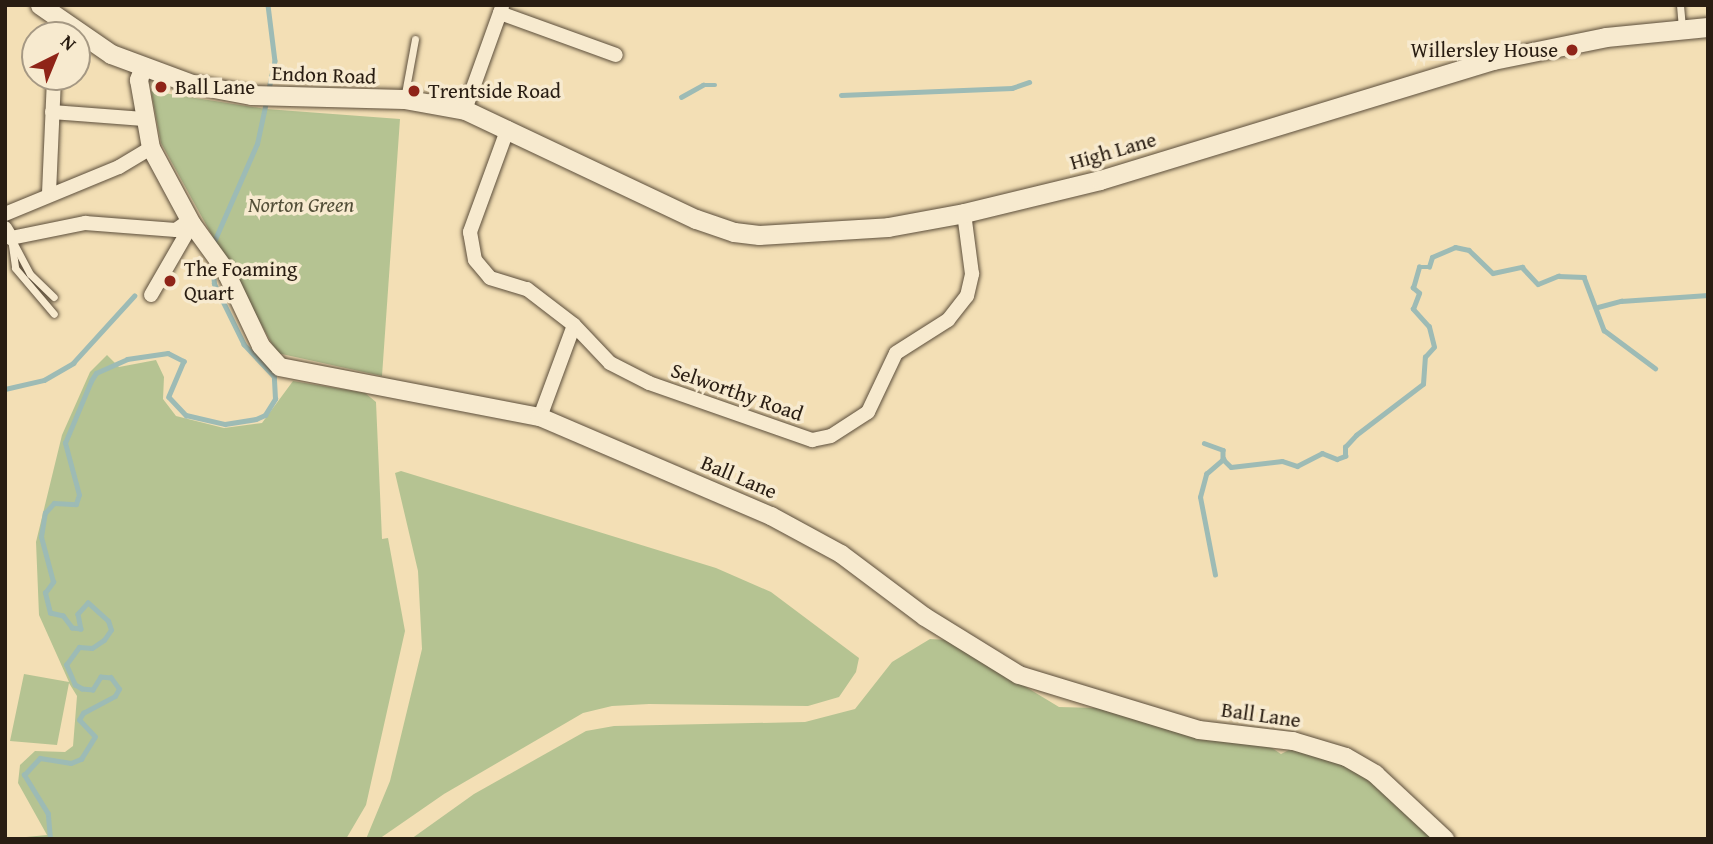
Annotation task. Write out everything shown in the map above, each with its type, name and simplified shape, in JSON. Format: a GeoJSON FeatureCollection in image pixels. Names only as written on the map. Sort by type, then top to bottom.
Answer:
{"type":"FeatureCollection","features":[{"type":"Feature","properties":{"kind":"main road","name":"Endon Road"},"geometry":{"type":"LineString","coordinates":[[43,6],[53,21]]}},
{"type":"Feature","properties":{"kind":"main road","name":"High Lane"},"geometry":{"type":"LineString","coordinates":[[537,143],[734,232],[829,232],[964,213],[1100,180],[1493,60],[1606,37],[1708,27]]}},
{"type":"Feature","properties":{"kind":"main road","name":"Endon Road"},"geometry":{"type":"LineString","coordinates":[[91,44],[143,69],[251,95],[404,99],[465,110],[537,143]]}},
{"type":"Feature","properties":{"kind":"street"},"geometry":{"type":"LineString","coordinates":[[465,110],[501,9],[616,55]]}},
{"type":"Feature","properties":{"kind":"street","name":"Ball Lane"},"geometry":{"type":"LineString","coordinates":[[143,69],[139,79],[151,148],[195,227],[225,268],[250,326],[280,367],[540,417],[771,516],[841,554],[925,617],[1019,675],[1199,730],[1293,741],[1346,757],[1375,774],[1445,839]]}},
{"type":"Feature","properties":{"kind":"street"},"geometry":{"type":"LineString","coordinates":[[49,193],[53,91]]}},
{"type":"Feature","properties":{"kind":"street"},"geometry":{"type":"LineString","coordinates":[[52,112],[144,119]]}},
{"type":"Feature","properties":{"kind":"street","name":"Selworthy Road"},"geometry":{"type":"LineString","coordinates":[[508,128],[470,232],[475,260],[490,278],[527,289],[574,325],[610,363],[649,383],[812,440],[831,436],[868,412],[896,353],[948,320],[967,296],[972,274],[964,213]]}},
{"type":"Feature","properties":{"kind":"street"},"geometry":{"type":"LineString","coordinates":[[5,214],[49,193],[119,167],[151,148]]}},
{"type":"Feature","properties":{"kind":"street"},"geometry":{"type":"LineString","coordinates":[[8,233],[85,223],[176,230],[195,227]]}},
{"type":"Feature","properties":{"kind":"street"},"geometry":{"type":"LineString","coordinates":[[151,295],[195,227]]}},
{"type":"Feature","properties":{"kind":"street"},"geometry":{"type":"LineString","coordinates":[[540,417],[574,325]]}},
{"type":"Feature","properties":{"kind":"lane"},"geometry":{"type":"LineString","coordinates":[[1680,5],[1682,29]]}},
{"type":"Feature","properties":{"kind":"lane"},"geometry":{"type":"LineString","coordinates":[[404,99],[415,39]]}},
{"type":"Feature","properties":{"kind":"lane"},"geometry":{"type":"LineString","coordinates":[[8,233],[30,274],[54,297]]}},
{"type":"Feature","properties":{"kind":"lane"},"geometry":{"type":"LineString","coordinates":[[8,233],[15,268],[54,314]]}},
{"type":"Feature","properties":{"kind":"green space","name":"Norton Green"},"geometry":{"type":"Polygon","coordinates":[[[151,91],[266,109],[400,119],[382,376],[277,353],[161,143],[151,91]]]}},
{"type":"Feature","properties":{"kind":"green space"},"geometry":{"type":"Polygon","coordinates":[[[107,355],[119,367],[156,360],[164,377],[163,399],[176,416],[224,428],[262,423],[293,381],[365,393],[376,402],[382,539],[388,538],[405,631],[366,805],[346,839],[5,839],[47,835],[18,783],[20,765],[35,751],[65,752],[73,746],[77,696],[69,683],[57,745],[10,741],[24,674],[69,682],[39,615],[36,542],[62,435],[90,372],[107,355]]]}},
{"type":"Feature","properties":{"kind":"green space"},"geometry":{"type":"Polygon","coordinates":[[[401,471],[716,568],[771,592],[859,658],[856,672],[839,697],[808,706],[649,704],[612,706],[583,713],[444,794],[379,839],[366,839],[390,781],[422,649],[418,571],[395,473],[401,471]]]}},
{"type":"Feature","properties":{"kind":"green space"},"geometry":{"type":"Polygon","coordinates":[[[930,639],[948,640],[1059,707],[1097,708],[1202,740],[1266,744],[1281,754],[1289,750],[1326,754],[1369,779],[1437,839],[411,839],[474,794],[586,731],[614,726],[805,722],[855,709],[892,662],[930,639]]]}},
{"type":"Feature","properties":{"kind":"waterway"},"geometry":{"type":"LineString","coordinates":[[268,5],[275,61],[269,90]]}},
{"type":"Feature","properties":{"kind":"waterway"},"geometry":{"type":"LineString","coordinates":[[841,95],[1012,88],[1029,82]]}},
{"type":"Feature","properties":{"kind":"waterway"},"geometry":{"type":"LineString","coordinates":[[681,97],[703,85],[715,85]]}},
{"type":"Feature","properties":{"kind":"waterway"},"geometry":{"type":"LineString","coordinates":[[213,244],[257,144],[266,102]]}},
{"type":"Feature","properties":{"kind":"waterway"},"geometry":{"type":"LineString","coordinates":[[1204,443],[1223,450],[1223,459],[1231,467],[1282,461],[1297,466],[1322,453],[1337,459],[1345,456],[1345,447],[1356,435],[1423,384],[1425,357],[1434,347],[1429,327],[1413,309],[1419,293],[1413,288],[1419,267],[1429,267],[1432,257],[1455,247],[1469,250],[1493,273],[1522,267],[1538,284],[1558,276],[1584,277],[1604,330],[1655,368]]}},
{"type":"Feature","properties":{"kind":"waterway"},"geometry":{"type":"LineString","coordinates":[[50,839],[48,814],[24,775],[40,758],[71,763],[81,759],[95,737],[79,720],[83,713],[115,696],[119,689],[111,678],[101,677],[93,690],[82,689],[75,685],[66,665],[79,647],[92,648],[104,640],[111,630],[108,621],[88,603],[78,614],[81,629],[72,628],[63,616],[50,613],[45,593],[53,582],[41,537],[45,513],[54,503],[76,504],[79,495],[65,443],[91,381],[96,373],[127,359],[168,353],[184,361],[169,397],[186,415],[225,424],[256,419],[265,415],[275,399],[274,377],[244,345],[214,284],[212,263]]}},
{"type":"Feature","properties":{"kind":"waterway"},"geometry":{"type":"LineString","coordinates":[[1598,307],[1621,301],[1708,295]]}},
{"type":"Feature","properties":{"kind":"waterway"},"geometry":{"type":"LineString","coordinates":[[5,389],[44,380],[73,363],[134,296]]}},
{"type":"Feature","properties":{"kind":"waterway"},"geometry":{"type":"LineString","coordinates":[[1215,575],[1200,497],[1206,474],[1223,459]]}},
{"type":"Feature","properties":{"kind":"place","name":"Willersley House"},"geometry":{"type":"Point","coordinates":[1572,50]}},
{"type":"Feature","properties":{"kind":"place","name":"Ball Lane"},"geometry":{"type":"Point","coordinates":[161,87]}},
{"type":"Feature","properties":{"kind":"place","name":"Trentside Road"},"geometry":{"type":"Point","coordinates":[414,91]}},
{"type":"Feature","properties":{"kind":"place","name":"The Foaming Quart"},"geometry":{"type":"Point","coordinates":[170,281]}}]}
